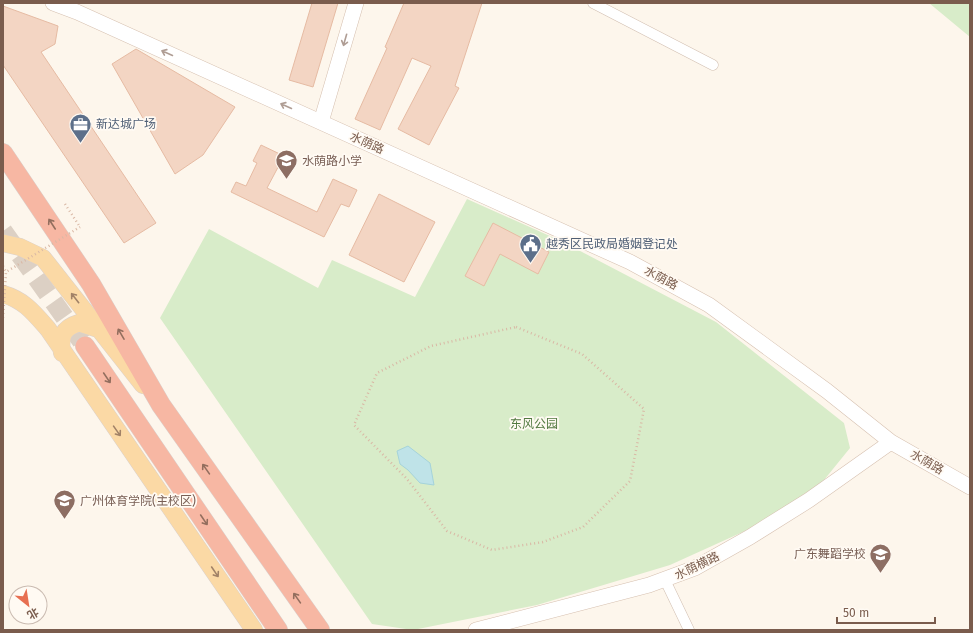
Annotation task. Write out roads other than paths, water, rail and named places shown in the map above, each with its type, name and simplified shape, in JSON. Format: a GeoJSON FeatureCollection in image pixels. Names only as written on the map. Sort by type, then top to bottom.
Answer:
{"type":"FeatureCollection","features":[{"type":"Feature","properties":{"kind":"highway"},"geometry":{"type":"LineString","coordinates":[[3,153],[91,284],[160,405],[320,630]]}},
{"type":"Feature","properties":{"kind":"highway"},"geometry":{"type":"LineString","coordinates":[[85,346],[278,630]]}},
{"type":"Feature","properties":{"kind":"main road"},"geometry":{"type":"LineString","coordinates":[[3,244],[20,247],[43,258],[59,276],[98,329],[160,405]]}},
{"type":"Feature","properties":{"kind":"main road"},"geometry":{"type":"LineString","coordinates":[[3,294],[18,299],[30,307],[48,329],[62,353],[254,630]]}},
{"type":"Feature","properties":{"kind":"main road"},"geometry":{"type":"LineString","coordinates":[[62,353],[62,334],[66,329],[79,323],[98,329]]}},
{"type":"Feature","properties":{"kind":"street","name":"水荫路"},"geometry":{"type":"LineString","coordinates":[[53,3],[77,12],[583,240],[672,284],[708,305],[827,391],[891,442],[970,487]]}},
{"type":"Feature","properties":{"kind":"street"},"geometry":{"type":"LineString","coordinates":[[321,122],[356,3]]}},
{"type":"Feature","properties":{"kind":"street"},"geometry":{"type":"LineString","coordinates":[[593,3],[713,65]]}},
{"type":"Feature","properties":{"kind":"street","name":"水荫横路"},"geometry":{"type":"LineString","coordinates":[[476,630],[665,580],[696,568],[750,537],[809,500],[891,442]]}},
{"type":"Feature","properties":{"kind":"street"},"geometry":{"type":"LineString","coordinates":[[665,580],[689,630]]}},
{"type":"Feature","properties":{"kind":"water"},"geometry":{"type":"Polygon","coordinates":[[[408,446],[430,463],[434,485],[420,483],[400,464],[397,451],[408,446]]]}},
{"type":"Feature","properties":{"kind":"tunnel"},"geometry":{"type":"LineString","coordinates":[[3,231],[85,346]]}},
{"type":"Feature","properties":{"kind":"place","name":"新达城广场"},"geometry":{"type":"Point","coordinates":[80,144]}},
{"type":"Feature","properties":{"kind":"place","name":"水荫路小学"},"geometry":{"type":"Point","coordinates":[287,180]}},
{"type":"Feature","properties":{"kind":"place","name":"越秀区民政局婚姻登记处"},"geometry":{"type":"Point","coordinates":[531,264]}},
{"type":"Feature","properties":{"kind":"place","name":"广州体育学院(主校区)"},"geometry":{"type":"Point","coordinates":[64,520]}},
{"type":"Feature","properties":{"kind":"place","name":"广东舞蹈学校"},"geometry":{"type":"Point","coordinates":[881,574]}},
{"type":"Feature","properties":{"kind":"park label","name":"东风公园"},"geometry":{"type":"Point","coordinates":[534,424]}}]}
